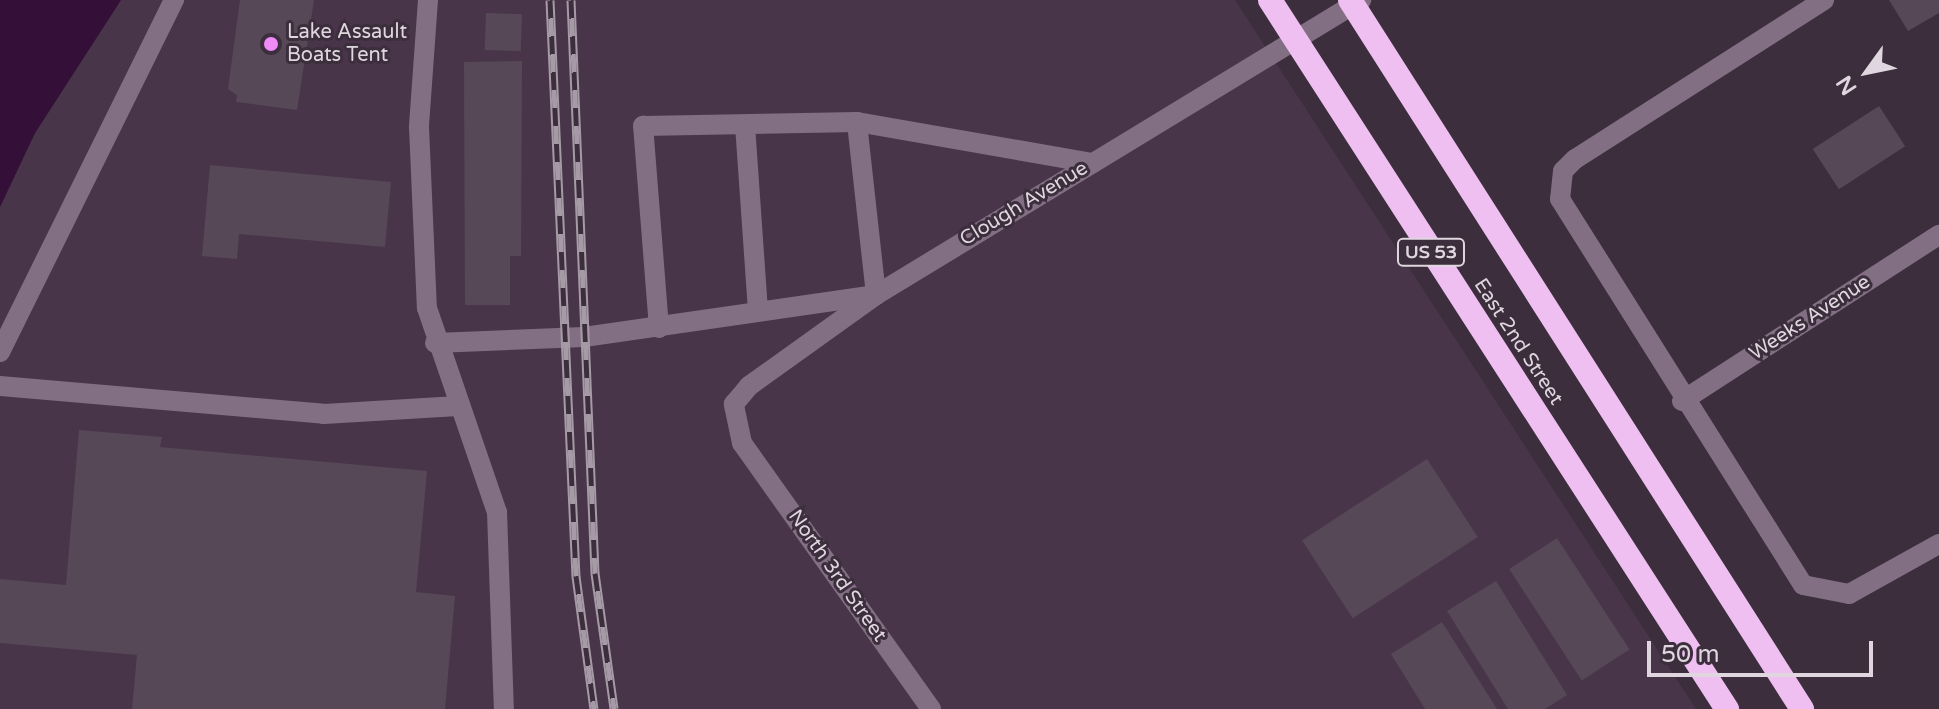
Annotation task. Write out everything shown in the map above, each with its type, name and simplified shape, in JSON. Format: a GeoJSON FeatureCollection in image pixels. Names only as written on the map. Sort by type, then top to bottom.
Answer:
{"type":"FeatureCollection","features":[{"type":"Feature","properties":{"kind":"highway","name":"East 2nd Street"},"geometry":{"type":"LineString","coordinates":[[1270,0],[1727,709]]}},
{"type":"Feature","properties":{"kind":"highway","name":"East 2nd Street"},"geometry":{"type":"LineString","coordinates":[[1354,2],[1802,709]]}},
{"type":"Feature","properties":{"kind":"street"},"geometry":{"type":"LineString","coordinates":[[0,352],[174,0]]}},
{"type":"Feature","properties":{"kind":"street"},"geometry":{"type":"LineString","coordinates":[[428,0],[420,217],[435,343],[497,512],[504,709]]}},
{"type":"Feature","properties":{"kind":"street"},"geometry":{"type":"LineString","coordinates":[[1824,0],[1563,171],[1560,199],[1568,219],[1789,569],[1815,592],[1859,590],[1939,544]]}},
{"type":"Feature","properties":{"kind":"street","name":"Clough Avenue"},"geometry":{"type":"LineString","coordinates":[[742,443],[734,404],[749,386],[876,295],[1354,2]]}},
{"type":"Feature","properties":{"kind":"street"},"geometry":{"type":"LineString","coordinates":[[435,343],[659,328],[876,295],[857,122]]}},
{"type":"Feature","properties":{"kind":"street"},"geometry":{"type":"LineString","coordinates":[[659,328],[643,126],[857,122],[1092,163]]}},
{"type":"Feature","properties":{"kind":"street"},"geometry":{"type":"LineString","coordinates":[[745,125],[758,311]]}},
{"type":"Feature","properties":{"kind":"street","name":"Weeks Avenue"},"geometry":{"type":"LineString","coordinates":[[1682,401],[1939,235]]}},
{"type":"Feature","properties":{"kind":"street"},"geometry":{"type":"LineString","coordinates":[[0,386],[324,414],[458,406]]}},
{"type":"Feature","properties":{"kind":"street","name":"North 3rd Street"},"geometry":{"type":"LineString","coordinates":[[742,443],[931,709]]}},
{"type":"Feature","properties":{"kind":"shaded area"},"geometry":{"type":"Polygon","coordinates":[[[0,0],[121,0],[35,133],[0,207],[0,0]]]}},
{"type":"Feature","properties":{"kind":"shaded area"},"geometry":{"type":"Polygon","coordinates":[[[121,0],[1235,0],[1696,709],[0,709],[0,207],[35,133],[121,0]]]}},
{"type":"Feature","properties":{"kind":"building","name":"Lake Assault Boats Tent"},"geometry":{"type":"Polygon","coordinates":[[[240,0],[314,0],[297,110],[236,102],[237,95],[228,89],[240,0]]]}},
{"type":"Feature","properties":{"kind":"building"},"geometry":{"type":"Polygon","coordinates":[[[1889,0],[1939,0],[1939,13],[1908,31],[1889,0]]]}},
{"type":"Feature","properties":{"kind":"building"},"geometry":{"type":"Polygon","coordinates":[[[486,13],[522,14],[521,51],[485,50],[486,13]]]}},
{"type":"Feature","properties":{"kind":"building"},"geometry":{"type":"Polygon","coordinates":[[[522,61],[521,256],[510,256],[510,305],[465,305],[464,62],[522,61]]]}},
{"type":"Feature","properties":{"kind":"building"},"geometry":{"type":"Polygon","coordinates":[[[1879,106],[1905,146],[1839,189],[1813,149],[1879,106]]]}},
{"type":"Feature","properties":{"kind":"building"},"geometry":{"type":"Polygon","coordinates":[[[210,165],[391,182],[385,247],[239,234],[237,259],[202,256],[210,165]]]}},
{"type":"Feature","properties":{"kind":"building"},"geometry":{"type":"Polygon","coordinates":[[[79,430],[162,437],[160,447],[427,471],[416,592],[455,596],[445,709],[132,709],[137,655],[0,643],[0,579],[66,585],[79,430]]]}},
{"type":"Feature","properties":{"kind":"building"},"geometry":{"type":"Polygon","coordinates":[[[1427,459],[1478,537],[1353,618],[1302,540],[1427,459]]]}},
{"type":"Feature","properties":{"kind":"building"},"geometry":{"type":"Polygon","coordinates":[[[1557,538],[1629,650],[1582,681],[1509,569],[1557,538]]]}},
{"type":"Feature","properties":{"kind":"building"},"geometry":{"type":"Polygon","coordinates":[[[1496,581],[1567,695],[1545,709],[1508,709],[1447,611],[1496,581]]]}},
{"type":"Feature","properties":{"kind":"building"},"geometry":{"type":"Polygon","coordinates":[[[1442,622],[1497,709],[1425,709],[1391,654],[1442,622]]]}},
{"type":"Feature","properties":{"kind":"railway"},"geometry":{"type":"LineString","coordinates":[[550,0],[576,576],[594,709]]}},
{"type":"Feature","properties":{"kind":"railway"},"geometry":{"type":"LineString","coordinates":[[571,0],[595,573],[614,709]]}},
{"type":"Feature","properties":{"kind":"place","name":"Lake Assault Boats Tent"},"geometry":{"type":"Point","coordinates":[271,44]}}]}
